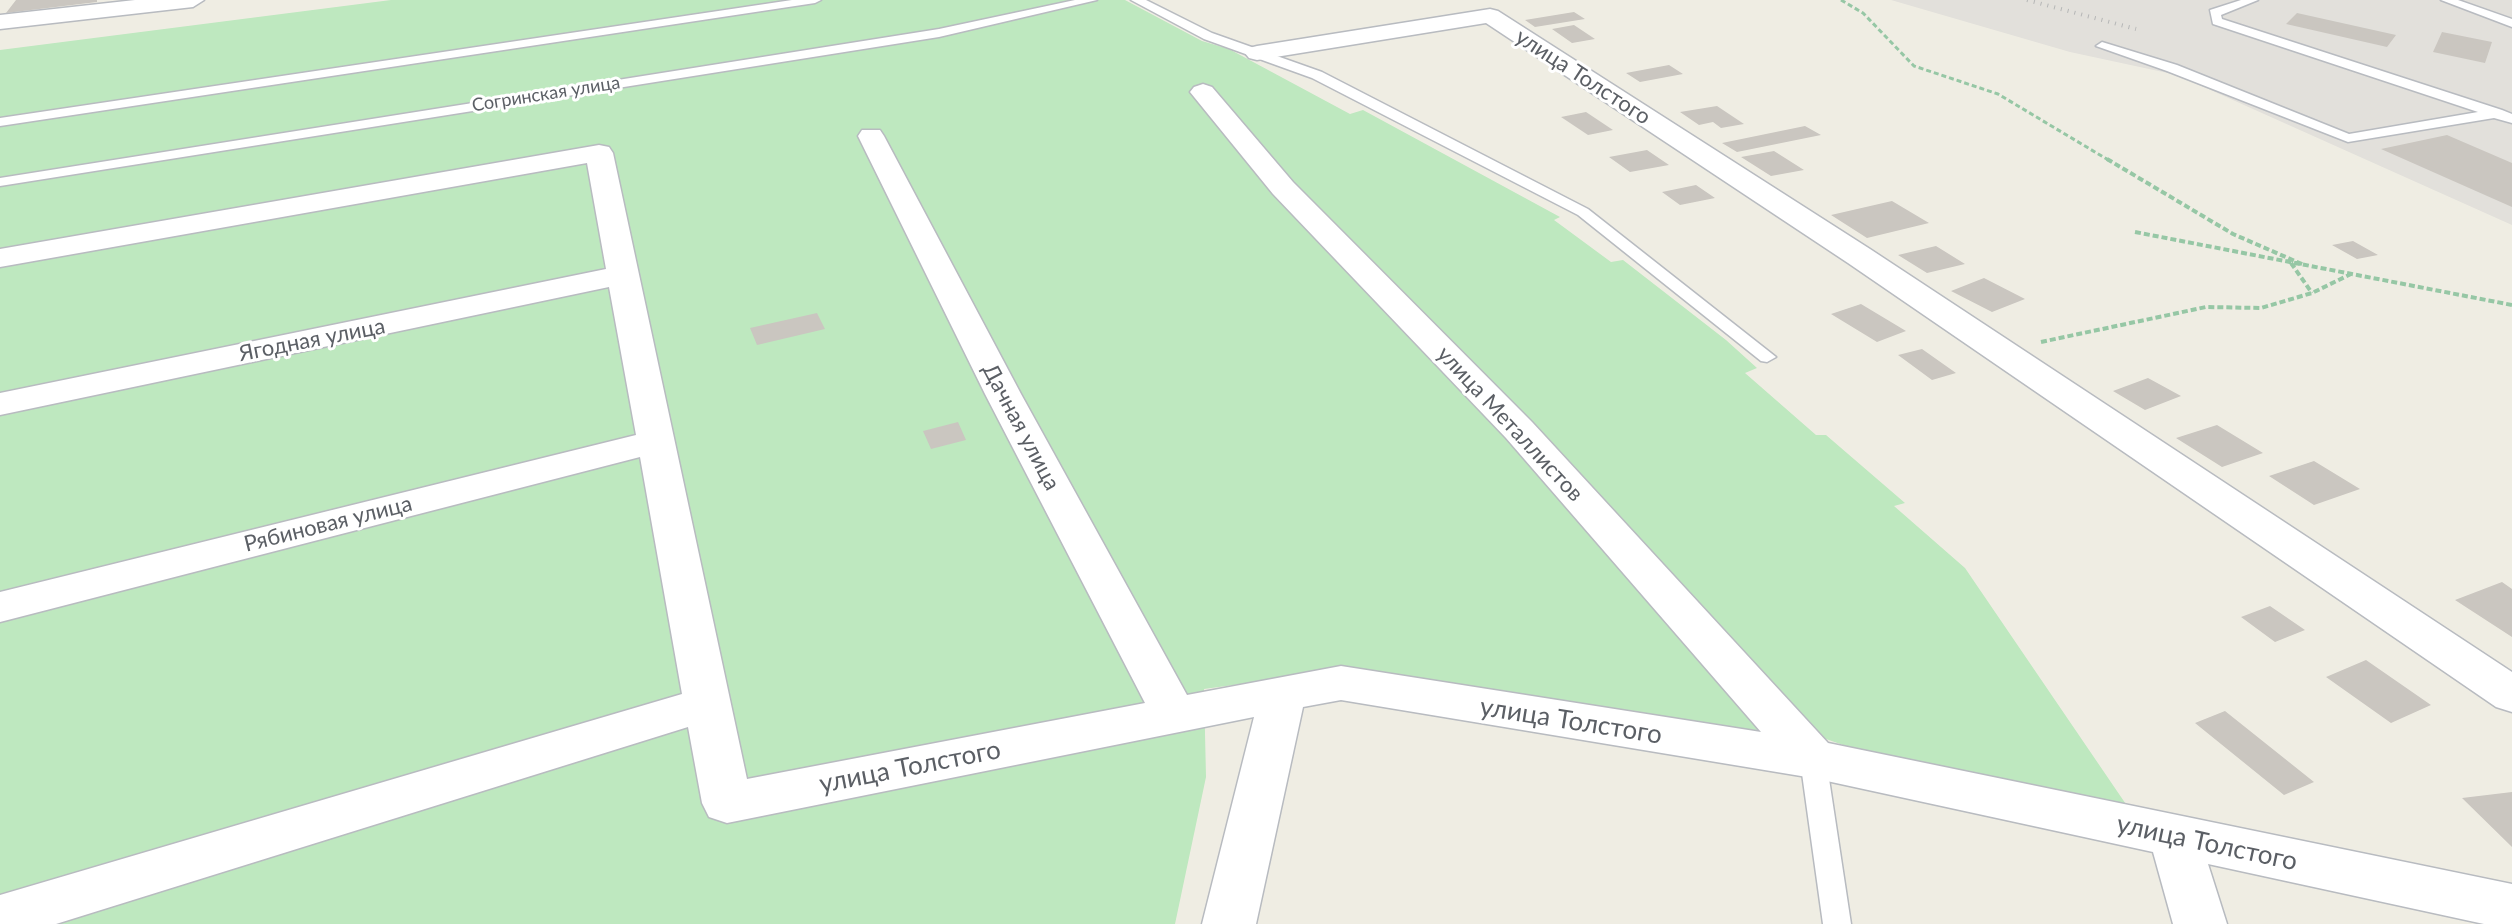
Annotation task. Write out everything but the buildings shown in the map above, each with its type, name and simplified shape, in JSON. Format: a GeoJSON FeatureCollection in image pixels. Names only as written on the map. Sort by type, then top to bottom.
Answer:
{"type":"FeatureCollection","features":[{"type":"Feature","properties":{"kind":"street"},"geometry":{"type":"LineString","coordinates":[[0,22],[193,0]]}},
{"type":"Feature","properties":{"kind":"street","name":"улица Толстого"},"geometry":{"type":"LineString","coordinates":[[1257,53],[1490,16],[2000,351],[2512,695]]}},
{"type":"Feature","properties":{"kind":"street","name":"улица Металлистов"},"geometry":{"type":"LineString","coordinates":[[1203,92],[1283,188],[1519,430],[1813,759]]}},
{"type":"Feature","properties":{"kind":"street","name":"Дачная улица"},"geometry":{"type":"LineString","coordinates":[[871,136],[1003,394],[1175,716]]}},
{"type":"Feature","properties":{"kind":"street"},"geometry":{"type":"LineString","coordinates":[[0,258],[599,153],[706,704],[0,918]]}},
{"type":"Feature","properties":{"kind":"street","name":"Ягодная улица"},"geometry":{"type":"LineString","coordinates":[[0,404],[623,275]]}},
{"type":"Feature","properties":{"kind":"street","name":"Рябиновая улица"},"geometry":{"type":"LineString","coordinates":[[0,607],[656,441]]}},
{"type":"Feature","properties":{"kind":"street","name":"улица Толстого"},"geometry":{"type":"LineString","coordinates":[[706,704],[727,803],[1341,683],[1813,759],[2512,907]]}},
{"type":"Feature","properties":{"kind":"street"},"geometry":{"type":"LineString","coordinates":[[1229,924],[1283,694]]}},
{"type":"Feature","properties":{"kind":"street"},"geometry":{"type":"LineString","coordinates":[[2174,837],[2200,924]]}},
{"type":"Feature","properties":{"kind":"lane"},"geometry":{"type":"LineString","coordinates":[[0,122],[815,0]]}},
{"type":"Feature","properties":{"kind":"lane","name":"Согринская улица"},"geometry":{"type":"LineString","coordinates":[[0,182],[939,33],[1091,0]]}},
{"type":"Feature","properties":{"kind":"lane"},"geometry":{"type":"LineString","coordinates":[[1137,0],[1208,36],[1317,75],[1583,212],[1767,357]]}},
{"type":"Feature","properties":{"kind":"lane"},"geometry":{"type":"LineString","coordinates":[[2252,0],[2214,13],[2217,21],[2512,119]]}},
{"type":"Feature","properties":{"kind":"lane"},"geometry":{"type":"LineString","coordinates":[[2447,0],[2512,23]]}},
{"type":"Feature","properties":{"kind":"lane"},"geometry":{"type":"LineString","coordinates":[[2102,46],[2172,68],[2348,138],[2497,113]]}},
{"type":"Feature","properties":{"kind":"lane"},"geometry":{"type":"LineString","coordinates":[[1813,759],[1837,924]]}},
{"type":"Feature","properties":{"kind":"path"},"geometry":{"type":"LineString","coordinates":[[1841,0],[1863,13],[1914,66],[1998,94],[2233,234],[2304,265]]}},
{"type":"Feature","properties":{"kind":"path"},"geometry":{"type":"LineString","coordinates":[[2135,232],[2512,305]]}},
{"type":"Feature","properties":{"kind":"path"},"geometry":{"type":"LineString","coordinates":[[2290,262],[2312,293]]}},
{"type":"Feature","properties":{"kind":"path"},"geometry":{"type":"LineString","coordinates":[[2000,351],[2206,307],[2261,308],[2312,293],[2351,274]]}},
{"type":"Feature","properties":{"kind":"shaded area"},"geometry":{"type":"Polygon","coordinates":[[[1891,0],[2512,0],[2512,225],[2177,75],[2070,52],[1891,0]]]}},
{"type":"Feature","properties":{"kind":"green space"},"geometry":{"type":"Polygon","coordinates":[[[391,0],[1125,0],[1202,41],[1229,49],[1350,114],[1363,110],[1560,217],[1554,220],[1611,262],[1623,260],[1726,340],[1757,368],[1745,373],[1816,435],[1826,435],[1905,503],[1894,506],[1965,568],[2134,816],[1934,777],[1809,733],[1767,737],[1344,670],[1204,689],[1206,777],[1175,924],[0,924],[0,50],[391,0]]]}},
{"type":"Feature","properties":{"kind":"railway"},"geometry":{"type":"LineString","coordinates":[[2027,0],[2136,29]]}}]}
